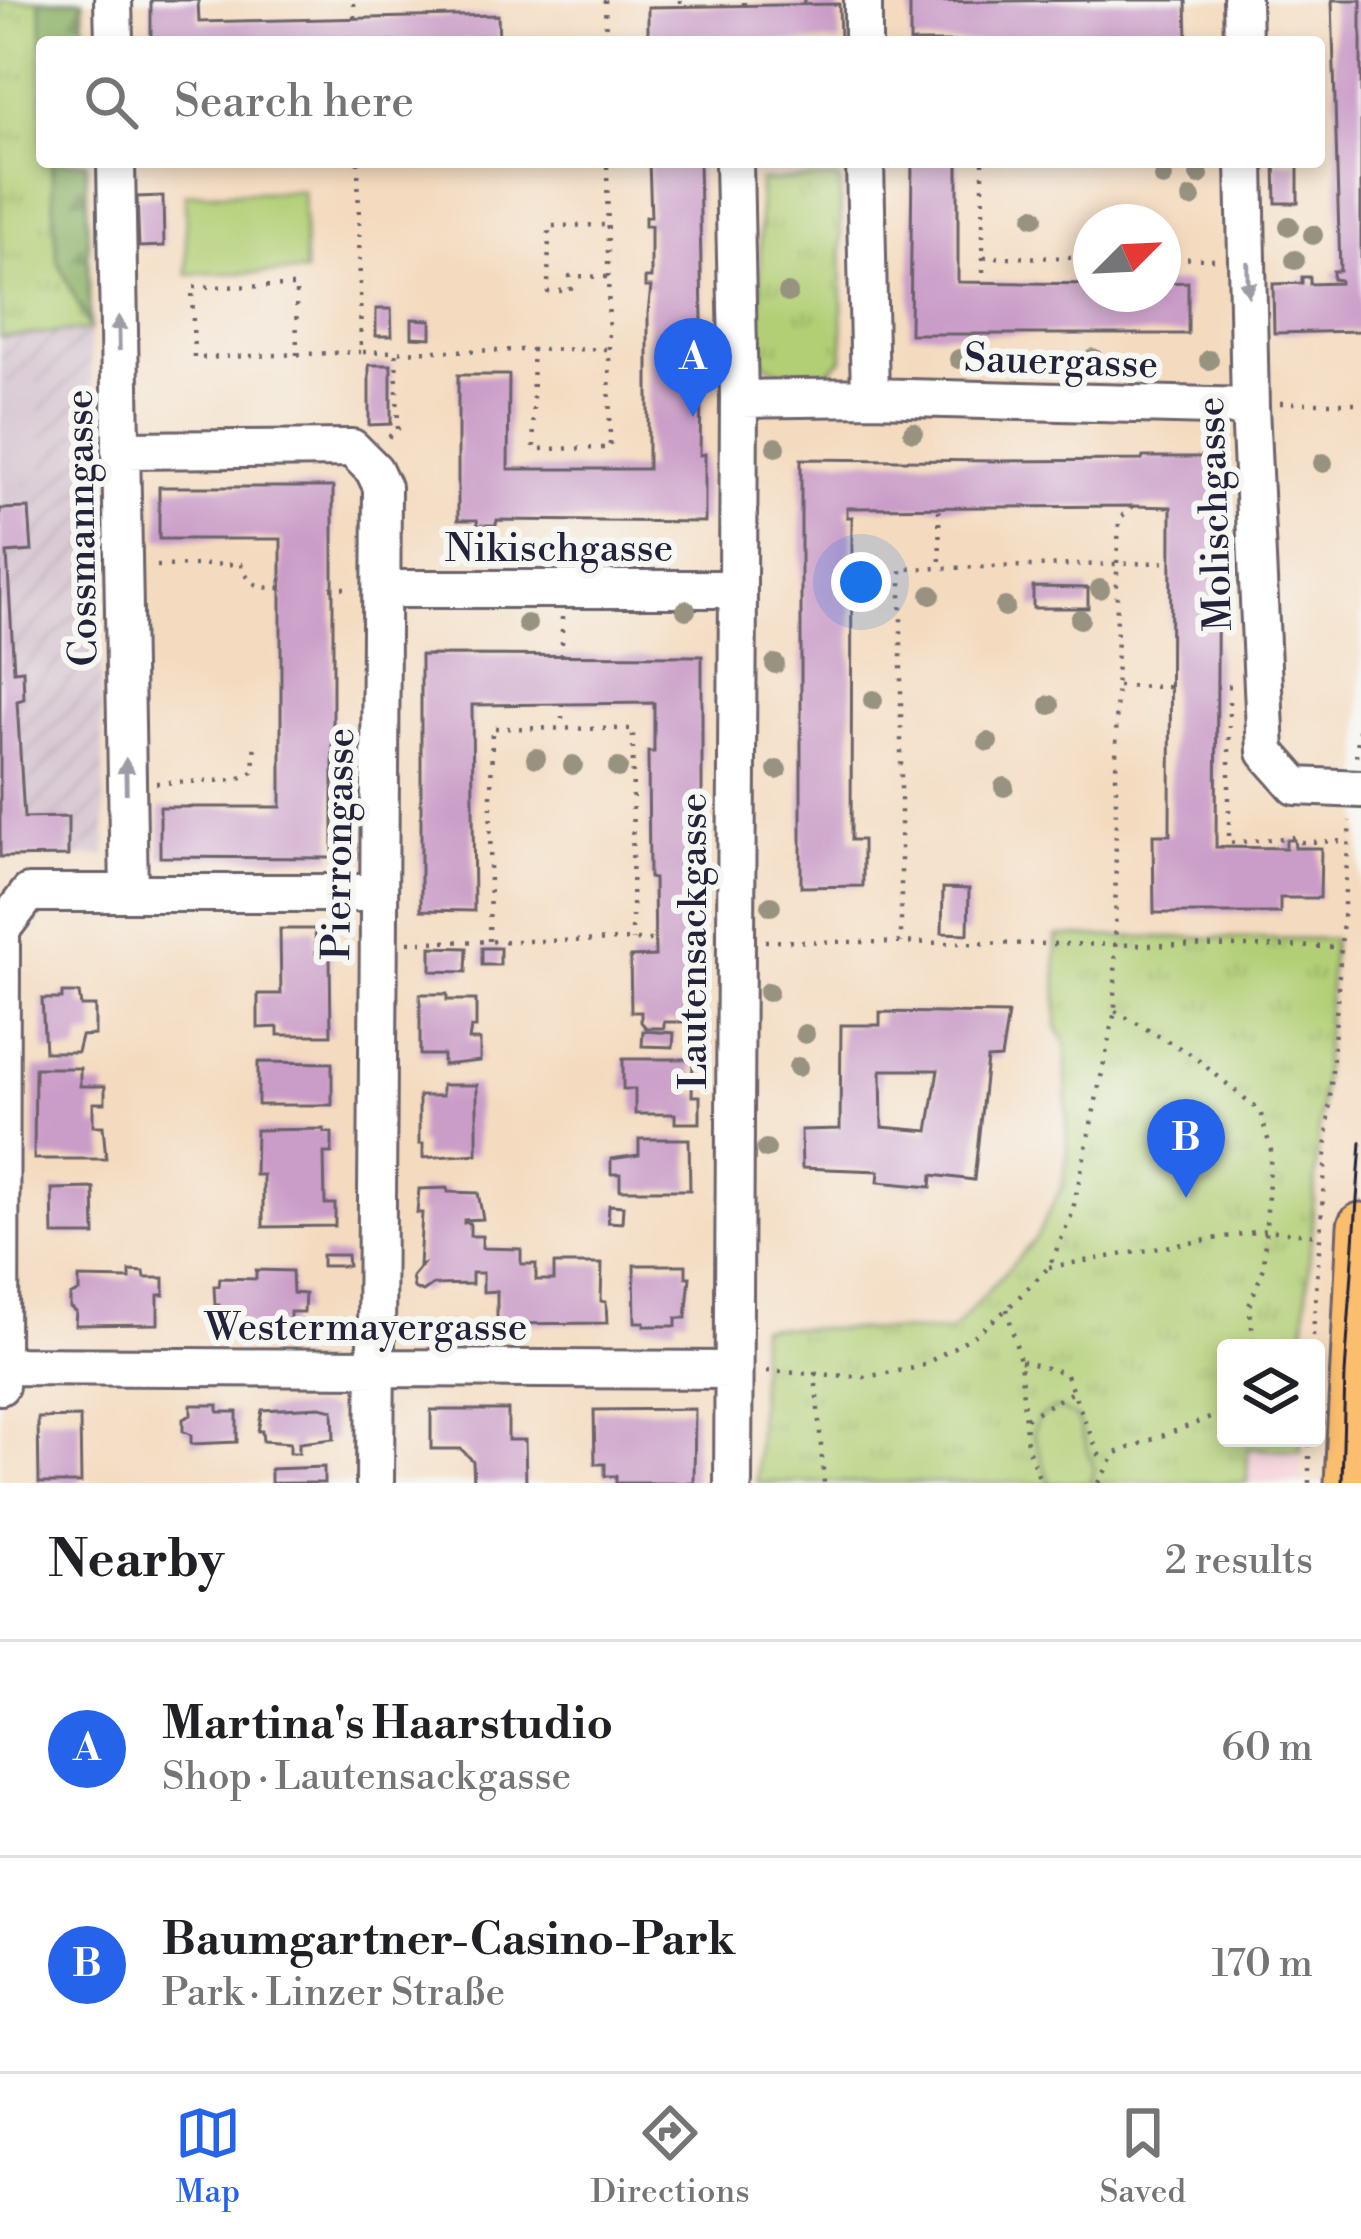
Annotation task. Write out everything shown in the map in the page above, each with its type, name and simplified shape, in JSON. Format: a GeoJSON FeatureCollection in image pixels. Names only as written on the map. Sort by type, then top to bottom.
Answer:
{"type":"FeatureCollection","features":[{"type":"Feature","properties":{"kind":"main road"},"geometry":{"type":"LineString","coordinates":[[1340,1230],[1348,1483]]}},
{"type":"Feature","properties":{"kind":"street"},"geometry":{"type":"LineString","coordinates":[[112,0],[114,36]]}},
{"type":"Feature","properties":{"kind":"street"},"geometry":{"type":"LineString","coordinates":[[862,0],[863,36]]}},
{"type":"Feature","properties":{"kind":"street"},"geometry":{"type":"LineString","coordinates":[[1242,0],[1243,36]]}},
{"type":"Feature","properties":{"kind":"street","name":"Cossmanngasse"},"geometry":{"type":"LineString","coordinates":[[116,168],[129,893]]}},
{"type":"Feature","properties":{"kind":"street","name":"Lautensackgasse"},"geometry":{"type":"LineString","coordinates":[[734,168],[739,399],[734,1483]]}},
{"type":"Feature","properties":{"kind":"street"},"geometry":{"type":"LineString","coordinates":[[866,168],[870,397]]}},
{"type":"Feature","properties":{"kind":"street","name":"Molischgasse"},"geometry":{"type":"LineString","coordinates":[[1246,168],[1247,259],[1265,405],[1266,752],[1296,786],[1357,789]]}},
{"type":"Feature","properties":{"kind":"street","name":"Sauergasse"},"geometry":{"type":"LineString","coordinates":[[739,399],[1265,405]]}},
{"type":"Feature","properties":{"kind":"street"},"geometry":{"type":"LineString","coordinates":[[120,450],[352,448],[364,459]]}},
{"type":"Feature","properties":{"kind":"street","name":"Pierrongasse"},"geometry":{"type":"LineString","coordinates":[[364,459],[382,487],[375,1483]]}},
{"type":"Feature","properties":{"kind":"street","name":"Nikischgasse"},"geometry":{"type":"LineString","coordinates":[[382,589],[736,589]]}},
{"type":"Feature","properties":{"kind":"street"},"geometry":{"type":"LineString","coordinates":[[0,1386],[1,930],[29,893],[379,893]]}},
{"type":"Feature","properties":{"kind":"street","name":"Westermayergasse"},"geometry":{"type":"LineString","coordinates":[[0,1366],[732,1370]]}},
{"type":"Feature","properties":{"kind":"path"},"geometry":{"type":"LineString","coordinates":[[354,0],[354,18]]}},
{"type":"Feature","properties":{"kind":"path"},"geometry":{"type":"LineString","coordinates":[[605,0],[606,36]]}},
{"type":"Feature","properties":{"kind":"path"},"geometry":{"type":"LineString","coordinates":[[358,168],[362,352]]}},
{"type":"Feature","properties":{"kind":"path"},"geometry":{"type":"LineString","coordinates":[[532,348],[534,449],[610,448],[607,168]]}},
{"type":"Feature","properties":{"kind":"path"},"geometry":{"type":"LineString","coordinates":[[983,168],[983,284]]}},
{"type":"Feature","properties":{"kind":"path"},"geometry":{"type":"LineString","coordinates":[[608,226],[549,226],[548,292],[571,290],[570,276],[608,277]]}},
{"type":"Feature","properties":{"kind":"path"},"geometry":{"type":"LineString","coordinates":[[982,257],[1073,258]]}},
{"type":"Feature","properties":{"kind":"path"},"geometry":{"type":"LineString","coordinates":[[1181,259],[1247,259]]}},
{"type":"Feature","properties":{"kind":"path"},"geometry":{"type":"LineString","coordinates":[[297,355],[296,286],[192,287],[194,358],[609,349]]}},
{"type":"Feature","properties":{"kind":"path"},"geometry":{"type":"LineString","coordinates":[[982,365],[983,333]]}},
{"type":"Feature","properties":{"kind":"path"},"geometry":{"type":"LineString","coordinates":[[364,459],[398,429],[396,351]]}},
{"type":"Feature","properties":{"kind":"path"},"geometry":{"type":"LineString","coordinates":[[1265,405],[1361,404]]}},
{"type":"Feature","properties":{"kind":"path"},"geometry":{"type":"LineString","coordinates":[[732,1370],[866,1377],[920,1367],[975,1335],[1048,1267],[1072,1214],[1115,1011],[1119,519],[1133,506]]}},
{"type":"Feature","properties":{"kind":"path"},"geometry":{"type":"LineString","coordinates":[[939,510],[940,567]]}},
{"type":"Feature","properties":{"kind":"path"},"geometry":{"type":"LineString","coordinates":[[901,943],[902,569],[1170,562]]}},
{"type":"Feature","properties":{"kind":"path"},"geometry":{"type":"LineString","coordinates":[[122,567],[241,565],[247,580],[260,588],[281,588]]}},
{"type":"Feature","properties":{"kind":"path"},"geometry":{"type":"LineString","coordinates":[[1118,686],[1170,687]]}},
{"type":"Feature","properties":{"kind":"path"},"geometry":{"type":"LineString","coordinates":[[1216,686],[1229,686]]}},
{"type":"Feature","properties":{"kind":"path"},"geometry":{"type":"LineString","coordinates":[[562,704],[562,728]]}},
{"type":"Feature","properties":{"kind":"path"},"geometry":{"type":"LineString","coordinates":[[1229,707],[1229,842],[1295,837],[1301,842],[1349,841]]}},
{"type":"Feature","properties":{"kind":"path"},"geometry":{"type":"LineString","coordinates":[[1314,1339],[1340,1230],[1341,947],[1361,715]]}},
{"type":"Feature","properties":{"kind":"path"},"geometry":{"type":"LineString","coordinates":[[489,941],[492,728],[633,729],[632,940]]}},
{"type":"Feature","properties":{"kind":"path"},"geometry":{"type":"LineString","coordinates":[[127,784],[236,780],[253,772],[255,740]]}},
{"type":"Feature","properties":{"kind":"path"},"geometry":{"type":"LineString","coordinates":[[378,942],[654,940]]}},
{"type":"Feature","properties":{"kind":"path"},"geometry":{"type":"LineString","coordinates":[[735,941],[1341,947]]}},
{"type":"Feature","properties":{"kind":"path"},"geometry":{"type":"LineString","coordinates":[[1115,1011],[1192,1055],[1260,1111],[1271,1150],[1263,1270],[1249,1306],[1254,1339]]}},
{"type":"Feature","properties":{"kind":"path"},"geometry":{"type":"LineString","coordinates":[[1048,1267],[1266,1230],[1340,1230]]}},
{"type":"Feature","properties":{"kind":"path"},"geometry":{"type":"LineString","coordinates":[[1007,1309],[1020,1361],[1027,1446],[1041,1483]]}},
{"type":"Feature","properties":{"kind":"path"},"geometry":{"type":"LineString","coordinates":[[1020,1361],[1065,1372],[1104,1467]]}},
{"type":"Feature","properties":{"kind":"path"},"geometry":{"type":"LineString","coordinates":[[815,1372],[824,1483]]}},
{"type":"Feature","properties":{"kind":"path"},"geometry":{"type":"LineString","coordinates":[[1026,1418],[1073,1392]]}},
{"type":"Feature","properties":{"kind":"path"},"geometry":{"type":"LineString","coordinates":[[1098,1483],[1116,1454],[1217,1415]]}},
{"type":"Feature","properties":{"kind":"path"},"geometry":{"type":"LineString","coordinates":[[1309,1483],[1310,1447]]}},
{"type":"Feature","properties":{"kind":"shaded area"},"geometry":{"type":"Polygon","coordinates":[[[90,330],[106,856],[0,857],[0,337],[90,330]]]}},
{"type":"Feature","properties":{"kind":"shaded area"},"geometry":{"type":"Polygon","coordinates":[[[0,382],[38,383],[44,481],[25,482],[26,508],[0,509],[0,382]]]}},
{"type":"Feature","properties":{"kind":"shaded area"},"geometry":{"type":"Polygon","coordinates":[[[1248,1448],[1301,1452],[1302,1483],[1248,1483],[1248,1448]]]}},
{"type":"Feature","properties":{"kind":"green space"},"geometry":{"type":"Polygon","coordinates":[[[0,0],[83,0],[84,36],[36,36],[36,168],[86,168],[90,330],[0,337],[0,0]]]}},
{"type":"Feature","properties":{"kind":"green space"},"geometry":{"type":"Polygon","coordinates":[[[40,0],[83,0],[84,36],[43,36],[40,0]]]}},
{"type":"Feature","properties":{"kind":"green space"},"geometry":{"type":"Polygon","coordinates":[[[51,168],[86,168],[90,330],[57,259],[51,168]]]}},
{"type":"Feature","properties":{"kind":"green space"},"geometry":{"type":"Polygon","coordinates":[[[835,178],[840,182],[843,358],[828,372],[780,371],[760,355],[760,181],[835,178]]]}},
{"type":"Feature","properties":{"kind":"green space"},"geometry":{"type":"Polygon","coordinates":[[[303,191],[305,272],[187,274],[185,194],[303,191]]]}},
{"type":"Feature","properties":{"kind":"green space"},"geometry":{"type":"Polygon","coordinates":[[[1056,936],[1333,939],[1304,1339],[1217,1339],[1217,1447],[1301,1447],[1301,1452],[1248,1448],[1247,1483],[757,1483],[760,1327],[951,1332],[1036,1238],[1062,1186],[1067,1160],[1066,1045],[1057,1026],[1056,936]]]}},
{"type":"Feature","properties":{"kind":"green space"},"geometry":{"type":"Polygon","coordinates":[[[1057,1408],[1077,1418],[1094,1468],[1090,1483],[1050,1483],[1033,1433],[1038,1418],[1057,1408]]]}},
{"type":"Feature","properties":{"kind":"building"},"geometry":{"type":"Polygon","coordinates":[[[151,0],[198,0],[199,22],[498,15],[499,36],[151,36],[151,0]]]}},
{"type":"Feature","properties":{"kind":"building"},"geometry":{"type":"Polygon","coordinates":[[[1186,0],[1187,36],[910,36],[910,2],[1186,0]]]}},
{"type":"Feature","properties":{"kind":"building"},"geometry":{"type":"Polygon","coordinates":[[[1332,0],[1361,0],[1361,331],[1274,333],[1273,284],[1302,283],[1302,277],[1310,277],[1310,284],[1340,283],[1333,279],[1333,271],[1340,271],[1332,0]]]}},
{"type":"Feature","properties":{"kind":"building"},"geometry":{"type":"Polygon","coordinates":[[[839,4],[840,36],[648,36],[648,7],[839,4]]]}},
{"type":"Feature","properties":{"kind":"building"},"geometry":{"type":"Polygon","coordinates":[[[649,168],[699,168],[700,455],[705,454],[705,522],[497,520],[496,525],[478,525],[477,520],[458,520],[458,375],[509,375],[508,469],[648,469],[651,287],[645,287],[645,278],[651,278],[651,226],[645,226],[645,217],[651,217],[649,168]]]}},
{"type":"Feature","properties":{"kind":"building"},"geometry":{"type":"Polygon","coordinates":[[[912,168],[958,168],[958,282],[1073,284],[1073,312],[1181,312],[1181,282],[1188,282],[1188,334],[910,334],[912,168]]]}},
{"type":"Feature","properties":{"kind":"building"},"geometry":{"type":"Polygon","coordinates":[[[1275,168],[1298,168],[1298,203],[1276,203],[1275,168]]]}},
{"type":"Feature","properties":{"kind":"building"},"geometry":{"type":"Polygon","coordinates":[[[163,196],[164,246],[139,247],[137,197],[163,196]]]}},
{"type":"Feature","properties":{"kind":"building"},"geometry":{"type":"Polygon","coordinates":[[[376,309],[391,309],[392,336],[376,336],[376,309]]]}},
{"type":"Feature","properties":{"kind":"building"},"geometry":{"type":"Polygon","coordinates":[[[412,319],[431,320],[431,338],[412,337],[412,319]]]}},
{"type":"Feature","properties":{"kind":"building"},"geometry":{"type":"Polygon","coordinates":[[[369,365],[391,365],[391,424],[369,425],[369,365]]]}},
{"type":"Feature","properties":{"kind":"building"},"geometry":{"type":"Polygon","coordinates":[[[1218,457],[1218,480],[1224,479],[1224,495],[1218,495],[1216,847],[1286,848],[1286,840],[1294,840],[1295,848],[1321,848],[1320,898],[1280,898],[1280,913],[1154,913],[1153,835],[1170,835],[1171,507],[1133,506],[847,508],[847,517],[852,517],[851,840],[863,840],[863,886],[801,887],[801,459],[1218,457]]]}},
{"type":"Feature","properties":{"kind":"building"},"geometry":{"type":"Polygon","coordinates":[[[159,487],[333,487],[333,858],[160,857],[160,807],[281,807],[281,539],[159,539],[159,487]]]}},
{"type":"Feature","properties":{"kind":"building"},"geometry":{"type":"Polygon","coordinates":[[[29,508],[32,551],[7,553],[14,671],[23,670],[24,699],[17,701],[24,818],[68,817],[68,856],[0,857],[0,509],[29,508]]]}},
{"type":"Feature","properties":{"kind":"building"},"geometry":{"type":"Polygon","coordinates":[[[1033,587],[1088,588],[1088,608],[1033,608],[1033,587]]]}},
{"type":"Feature","properties":{"kind":"building"},"geometry":{"type":"Polygon","coordinates":[[[421,655],[702,656],[702,911],[690,911],[690,1022],[646,1028],[641,1012],[631,1012],[630,957],[655,956],[648,752],[654,752],[654,703],[472,705],[474,911],[421,910],[421,655]]]}},
{"type":"Feature","properties":{"kind":"building"},"geometry":{"type":"Polygon","coordinates":[[[943,888],[969,889],[968,934],[942,933],[943,888]]]}},
{"type":"Feature","properties":{"kind":"building"},"geometry":{"type":"Polygon","coordinates":[[[280,929],[315,929],[316,954],[330,954],[331,1035],[278,1035],[278,1027],[258,1028],[258,994],[281,994],[280,929]]]}},
{"type":"Feature","properties":{"kind":"building"},"geometry":{"type":"Polygon","coordinates":[[[431,947],[467,948],[466,972],[431,971],[431,947]]]}},
{"type":"Feature","properties":{"kind":"building"},"geometry":{"type":"Polygon","coordinates":[[[482,948],[500,948],[500,965],[482,965],[482,948]]]}},
{"type":"Feature","properties":{"kind":"building"},"geometry":{"type":"Polygon","coordinates":[[[62,993],[79,993],[81,1006],[95,1006],[95,1035],[81,1036],[77,1052],[45,1052],[42,999],[62,999],[62,993]]]}},
{"type":"Feature","properties":{"kind":"building"},"geometry":{"type":"Polygon","coordinates":[[[420,994],[476,1000],[476,1028],[471,1028],[469,1040],[480,1040],[480,1061],[443,1065],[443,1055],[420,1055],[420,994]]]}},
{"type":"Feature","properties":{"kind":"building"},"geometry":{"type":"Polygon","coordinates":[[[880,1012],[1008,1014],[1001,1058],[987,1059],[974,1180],[932,1175],[931,1187],[878,1182],[879,1171],[802,1168],[801,1130],[840,1129],[841,1025],[880,1025],[880,1012]],[[881,1070],[882,1127],[928,1131],[938,1070],[881,1070]]]}},
{"type":"Feature","properties":{"kind":"building"},"geometry":{"type":"Polygon","coordinates":[[[643,1031],[674,1033],[673,1047],[642,1046],[643,1031]]]}},
{"type":"Feature","properties":{"kind":"building"},"geometry":{"type":"Polygon","coordinates":[[[623,1059],[693,1059],[692,1096],[700,1096],[700,1123],[675,1123],[675,1114],[635,1114],[635,1089],[623,1089],[623,1059]]]}},
{"type":"Feature","properties":{"kind":"building"},"geometry":{"type":"Polygon","coordinates":[[[258,1062],[332,1063],[332,1105],[258,1105],[258,1062]]]}},
{"type":"Feature","properties":{"kind":"building"},"geometry":{"type":"Polygon","coordinates":[[[35,1068],[80,1068],[80,1086],[105,1086],[105,1103],[93,1103],[93,1126],[103,1126],[106,1159],[34,1159],[35,1068]]]}},
{"type":"Feature","properties":{"kind":"building"},"geometry":{"type":"Polygon","coordinates":[[[442,1085],[477,1085],[477,1154],[423,1158],[419,1096],[442,1096],[442,1085]]]}},
{"type":"Feature","properties":{"kind":"building"},"geometry":{"type":"Polygon","coordinates":[[[324,1129],[332,1133],[332,1153],[324,1153],[325,1204],[335,1204],[335,1226],[263,1227],[263,1175],[255,1175],[256,1130],[324,1129]]]}},
{"type":"Feature","properties":{"kind":"building"},"geometry":{"type":"Polygon","coordinates":[[[639,1139],[689,1139],[690,1190],[620,1190],[620,1174],[611,1174],[611,1159],[639,1155],[639,1139]]]}},
{"type":"Feature","properties":{"kind":"building"},"geometry":{"type":"Polygon","coordinates":[[[94,1188],[95,1235],[53,1235],[52,1189],[94,1188]]]}},
{"type":"Feature","properties":{"kind":"building"},"geometry":{"type":"Polygon","coordinates":[[[447,1188],[448,1192],[478,1193],[483,1219],[464,1220],[470,1222],[470,1236],[482,1236],[482,1248],[521,1249],[521,1264],[536,1264],[536,1280],[554,1280],[554,1264],[602,1264],[601,1301],[606,1302],[607,1323],[497,1324],[497,1291],[483,1292],[483,1273],[472,1273],[472,1284],[433,1285],[423,1292],[414,1288],[412,1277],[422,1265],[419,1189],[447,1188]]]}},
{"type":"Feature","properties":{"kind":"building"},"geometry":{"type":"Polygon","coordinates":[[[609,1205],[623,1206],[622,1223],[608,1222],[609,1205]]]}},
{"type":"Feature","properties":{"kind":"building"},"geometry":{"type":"Polygon","coordinates":[[[322,1255],[347,1255],[348,1266],[322,1266],[322,1255]]]}},
{"type":"Feature","properties":{"kind":"building"},"geometry":{"type":"Polygon","coordinates":[[[634,1265],[686,1265],[686,1277],[690,1277],[686,1318],[676,1318],[676,1326],[635,1322],[634,1265]]]}},
{"type":"Feature","properties":{"kind":"building"},"geometry":{"type":"Polygon","coordinates":[[[256,1270],[292,1271],[293,1293],[305,1294],[304,1312],[290,1312],[290,1327],[256,1329],[220,1323],[214,1286],[219,1286],[220,1278],[256,1279],[256,1270]]]}},
{"type":"Feature","properties":{"kind":"building"},"geometry":{"type":"Polygon","coordinates":[[[130,1271],[144,1272],[145,1278],[164,1278],[164,1295],[158,1295],[158,1324],[75,1325],[70,1296],[79,1291],[79,1278],[130,1279],[130,1271]]]}},
{"type":"Feature","properties":{"kind":"building"},"geometry":{"type":"Polygon","coordinates":[[[191,1405],[218,1405],[218,1412],[237,1412],[237,1442],[191,1444],[191,1435],[183,1431],[183,1419],[191,1415],[191,1405]]]}},
{"type":"Feature","properties":{"kind":"building"},"geometry":{"type":"Polygon","coordinates":[[[695,1409],[694,1483],[616,1483],[616,1476],[605,1476],[605,1464],[595,1464],[594,1410],[695,1409]]]}},
{"type":"Feature","properties":{"kind":"building"},"geometry":{"type":"Polygon","coordinates":[[[262,1410],[333,1410],[334,1439],[299,1443],[299,1453],[290,1453],[290,1443],[263,1441],[258,1431],[262,1410]]]}},
{"type":"Feature","properties":{"kind":"building"},"geometry":{"type":"Polygon","coordinates":[[[431,1410],[508,1410],[508,1440],[525,1440],[526,1483],[474,1483],[473,1461],[461,1449],[431,1449],[431,1410]]]}},
{"type":"Feature","properties":{"kind":"building"},"geometry":{"type":"Polygon","coordinates":[[[80,1417],[81,1483],[39,1483],[38,1418],[80,1417]]]}},
{"type":"Feature","properties":{"kind":"building"},"geometry":{"type":"Polygon","coordinates":[[[324,1467],[324,1483],[271,1483],[271,1469],[324,1467]]]}},
{"type":"Feature","properties":{"kind":"tram line"},"geometry":{"type":"LineString","coordinates":[[1342,1483],[1361,1142]]}},
{"type":"Feature","properties":{"kind":"place","name":"Martina's Haarstudio"},"geometry":{"type":"Point","coordinates":[693,417]}},
{"type":"Feature","properties":{"kind":"place","name":"Baumgartner-Casino-Park"},"geometry":{"type":"Point","coordinates":[1186,1198]}}]}
